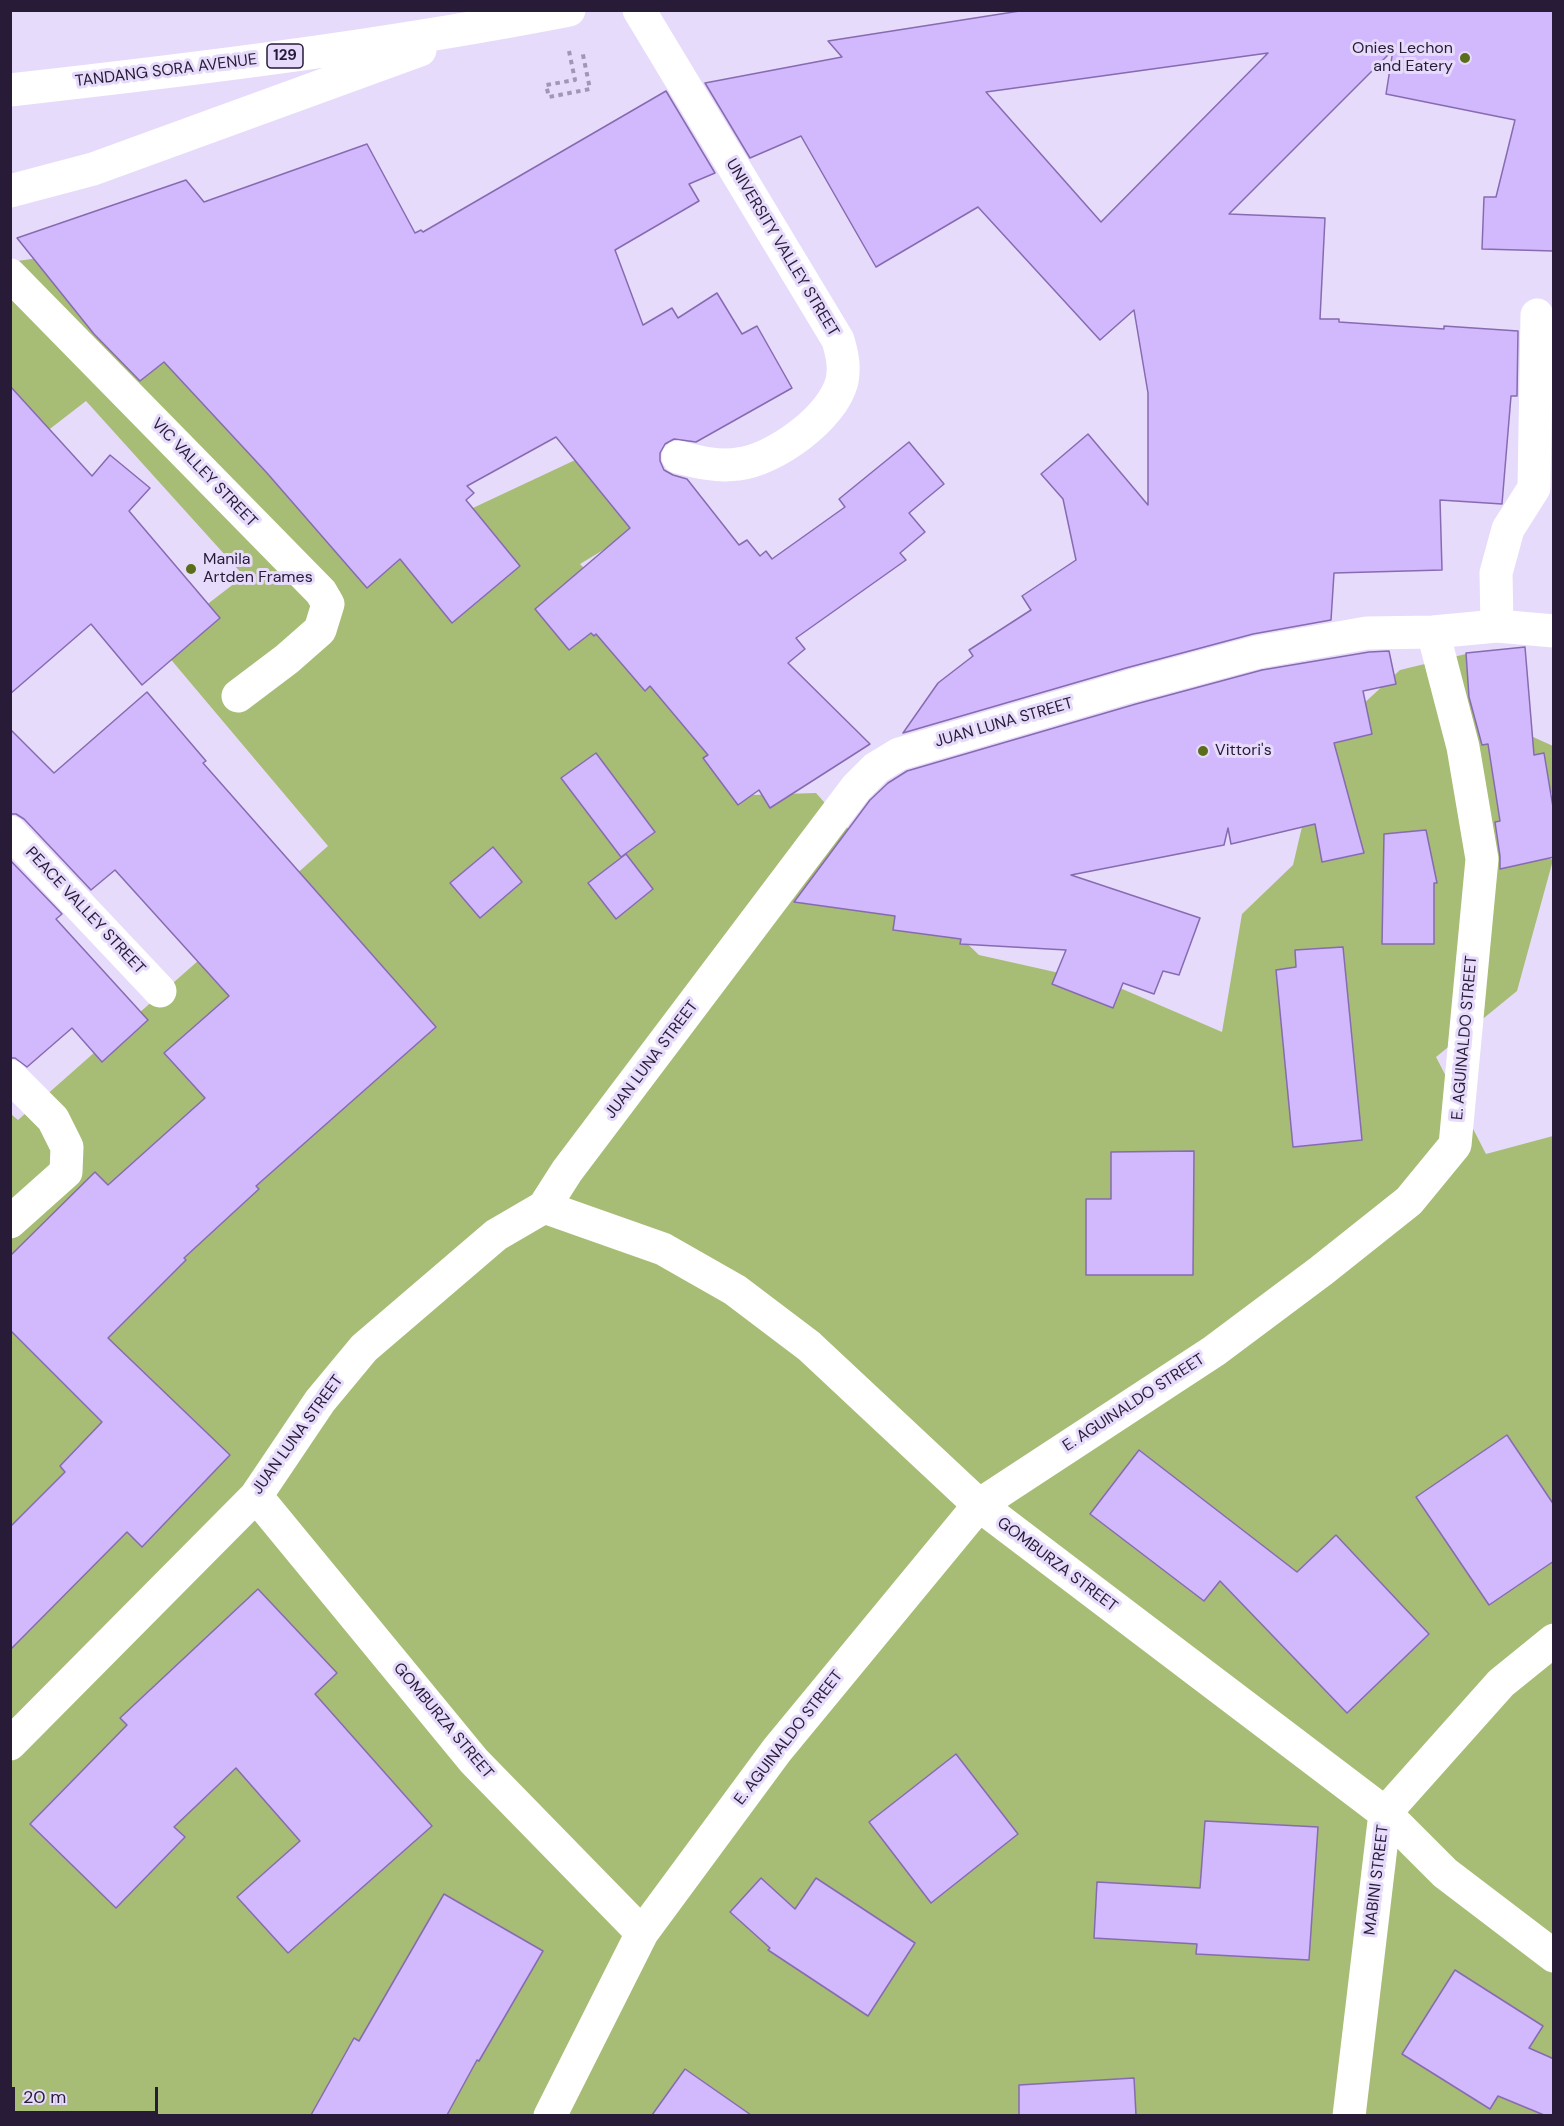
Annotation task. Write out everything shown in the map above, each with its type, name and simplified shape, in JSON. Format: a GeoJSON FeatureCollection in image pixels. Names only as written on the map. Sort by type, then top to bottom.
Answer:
{"type":"FeatureCollection","features":[{"type":"Feature","properties":{"kind":"street","name":"TANDANG SORA AVENUE"},"geometry":{"type":"LineString","coordinates":[[10,90],[190,70],[485,26],[569,10]]}},
{"type":"Feature","properties":{"kind":"street","name":"UNIVERSITY VALLEY STREET"},"geometry":{"type":"LineString","coordinates":[[639,10],[838,340],[844,359],[842,382],[830,405],[812,425],[767,457],[738,464],[704,463],[678,457]]}},
{"type":"Feature","properties":{"kind":"street"},"geometry":{"type":"LineString","coordinates":[[10,191],[93,169],[163,145],[485,26]]}},
{"type":"Feature","properties":{"kind":"street"},"geometry":{"type":"LineString","coordinates":[[10,111],[84,81]]}},
{"type":"Feature","properties":{"kind":"street","name":"VIC VALLEY STREET"},"geometry":{"type":"LineString","coordinates":[[10,275],[312,583],[328,604],[320,630],[287,659],[238,696]]}},
{"type":"Feature","properties":{"kind":"street"},"geometry":{"type":"LineString","coordinates":[[1497,626],[1496,573],[1508,529],[1534,488],[1537,315]]}},
{"type":"Feature","properties":{"kind":"street","name":"JUAN LUNA STREET"},"geometry":{"type":"LineString","coordinates":[[10,1744],[256,1496],[320,1401],[364,1348],[496,1234],[544,1207],[567,1172],[849,798],[876,768],[899,754],[1119,689],[1257,652],[1367,633],[1433,632],[1497,626],[1554,631]]}},
{"type":"Feature","properties":{"kind":"street","name":"E. AGUINALDO STREET"},"geometry":{"type":"LineString","coordinates":[[550,2115],[642,1933],[777,1750],[979,1505],[1214,1351],[1321,1271],[1408,1202],[1455,1145],[1482,859],[1463,747],[1433,632]]}},
{"type":"Feature","properties":{"kind":"street","name":"PEACE VALLEY STREET"},"geometry":{"type":"LineString","coordinates":[[10,832],[160,991]]}},
{"type":"Feature","properties":{"kind":"street"},"geometry":{"type":"LineString","coordinates":[[10,1076],[53,1119],[67,1147],[66,1172],[10,1222]]}},
{"type":"Feature","properties":{"kind":"street","name":"GOMBURZA STREET"},"geometry":{"type":"LineString","coordinates":[[544,1207],[663,1250],[735,1290],[809,1346],[979,1505],[1385,1813],[1445,1873],[1554,1956]]}},
{"type":"Feature","properties":{"kind":"street","name":"GOMBURZA STREET"},"geometry":{"type":"LineString","coordinates":[[256,1496],[474,1761],[642,1933]]}},
{"type":"Feature","properties":{"kind":"street","name":"MABINI STREET"},"geometry":{"type":"LineString","coordinates":[[1349,2115],[1385,1813],[1501,1683],[1554,1640]]}},
{"type":"Feature","properties":{"kind":"path"},"geometry":{"type":"LineString","coordinates":[[575,80],[546,85],[549,97],[590,89]]}},
{"type":"Feature","properties":{"kind":"green space"},"geometry":{"type":"Polygon","coordinates":[[[113,247],[394,545],[588,454],[661,515],[580,564],[691,677],[751,795],[816,793],[850,831],[979,955],[1113,985],[1222,1032],[1242,914],[1293,865],[1322,742],[1400,670],[1474,652],[1481,727],[1522,732],[1553,746],[1553,791],[1515,839],[1553,860],[1517,991],[1436,1057],[1486,1154],[1553,1136],[1553,2115],[11,2115],[11,1114],[18,1120],[328,846],[157,643],[244,576],[86,401],[11,459],[11,262],[113,247]]]}},
{"type":"Feature","properties":{"kind":"building"},"geometry":{"type":"Polygon","coordinates":[[[1026,10],[1554,10],[1554,251],[1482,249],[1484,197],[1496,197],[1515,120],[1386,94],[1393,50],[1229,214],[1325,218],[1320,319],[1444,329],[1444,326],[1518,331],[1517,396],[1511,396],[1502,504],[1440,500],[1442,570],[1334,573],[1331,620],[1253,634],[1126,668],[903,733],[938,683],[973,656],[969,650],[1031,610],[1022,596],[1076,560],[1063,499],[1041,474],[1088,434],[1148,505],[1148,393],[1134,310],[1100,340],[978,207],[876,267],[801,136],[750,158],[705,83],[842,57],[828,41],[1026,10]],[[1268,53],[986,92],[1101,222],[1268,53]]]}},
{"type":"Feature","properties":{"kind":"building"},"geometry":{"type":"Polygon","coordinates":[[[666,91],[715,173],[689,184],[699,201],[615,250],[643,325],[672,308],[678,318],[717,293],[742,334],[757,326],[792,388],[696,442],[674,439],[665,444],[660,453],[660,461],[664,470],[687,479],[739,545],[747,540],[760,556],[766,551],[772,559],[845,507],[839,499],[909,442],[944,484],[909,513],[925,532],[900,553],[906,560],[796,638],[805,649],[788,663],[870,744],[770,808],[759,790],[738,805],[703,758],[708,755],[650,686],[645,691],[596,634],[594,636],[591,633],[569,650],[535,609],[630,528],[556,437],[467,486],[474,493],[466,500],[520,566],[452,623],[400,559],[367,588],[267,473],[164,362],[140,381],[94,334],[17,238],[186,180],[204,202],[367,144],[415,233],[421,230],[423,232],[666,91]]]}},
{"type":"Feature","properties":{"kind":"building"},"geometry":{"type":"Polygon","coordinates":[[[10,386],[92,476],[110,455],[150,488],[129,511],[220,618],[142,685],[91,624],[10,694],[10,386]]]}},
{"type":"Feature","properties":{"kind":"building"},"geometry":{"type":"Polygon","coordinates":[[[1525,647],[1534,755],[1544,753],[1554,813],[1554,857],[1500,869],[1495,822],[1500,821],[1488,744],[1482,745],[1469,697],[1466,653],[1525,647]]]}},
{"type":"Feature","properties":{"kind":"building"},"geometry":{"type":"Polygon","coordinates":[[[1389,651],[1396,684],[1363,691],[1372,734],[1334,743],[1364,853],[1322,862],[1315,824],[1231,844],[1228,828],[1224,845],[1071,875],[1200,918],[1179,975],[1163,971],[1154,994],[1123,983],[1113,1008],[1052,984],[1066,950],[960,944],[961,939],[893,930],[895,916],[794,902],[870,800],[888,783],[907,771],[1262,670],[1369,652],[1389,651]]]}},
{"type":"Feature","properties":{"kind":"building"},"geometry":{"type":"Polygon","coordinates":[[[147,692],[206,761],[203,763],[436,1027],[256,1186],[259,1189],[184,1258],[186,1260],[108,1338],[230,1455],[142,1547],[127,1532],[10,1650],[10,1527],[65,1472],[60,1466],[102,1422],[10,1330],[10,1256],[95,1172],[108,1185],[205,1098],[164,1053],[229,996],[115,870],[91,890],[24,819],[16,814],[10,814],[10,729],[54,773],[147,692]]]}},
{"type":"Feature","properties":{"kind":"building"},"geometry":{"type":"Polygon","coordinates":[[[596,753],[655,832],[621,857],[561,778],[596,753]]]}},
{"type":"Feature","properties":{"kind":"building"},"geometry":{"type":"Polygon","coordinates":[[[1426,830],[1437,883],[1434,883],[1434,944],[1382,944],[1384,834],[1426,830]]]}},
{"type":"Feature","properties":{"kind":"building"},"geometry":{"type":"Polygon","coordinates":[[[493,847],[522,882],[480,918],[450,883],[493,847]]]}},
{"type":"Feature","properties":{"kind":"building"},"geometry":{"type":"Polygon","coordinates":[[[626,854],[653,889],[616,919],[588,883],[626,854]]]}},
{"type":"Feature","properties":{"kind":"building"},"geometry":{"type":"Polygon","coordinates":[[[10,860],[62,914],[56,919],[148,1020],[102,1062],[72,1028],[27,1067],[15,1058],[10,1058],[10,860]]]}},
{"type":"Feature","properties":{"kind":"building"},"geometry":{"type":"Polygon","coordinates":[[[1343,947],[1362,1140],[1293,1147],[1276,970],[1296,967],[1295,950],[1343,947]]]}},
{"type":"Feature","properties":{"kind":"building"},"geometry":{"type":"Polygon","coordinates":[[[1194,1151],[1193,1275],[1086,1275],[1086,1199],[1111,1199],[1111,1152],[1194,1151]]]}},
{"type":"Feature","properties":{"kind":"building"},"geometry":{"type":"Polygon","coordinates":[[[1507,1435],[1554,1505],[1554,1561],[1489,1605],[1416,1497],[1507,1435]]]}},
{"type":"Feature","properties":{"kind":"building"},"geometry":{"type":"Polygon","coordinates":[[[1139,1450],[1297,1572],[1336,1535],[1429,1634],[1347,1713],[1220,1581],[1204,1601],[1090,1514],[1139,1450]]]}},
{"type":"Feature","properties":{"kind":"building"},"geometry":{"type":"Polygon","coordinates":[[[258,1589],[337,1673],[315,1694],[432,1826],[288,1953],[237,1897],[300,1841],[236,1768],[174,1827],[185,1837],[116,1908],[30,1824],[127,1725],[120,1718],[258,1589]]]}},
{"type":"Feature","properties":{"kind":"building"},"geometry":{"type":"Polygon","coordinates":[[[956,1754],[1018,1834],[931,1903],[869,1822],[956,1754]]]}},
{"type":"Feature","properties":{"kind":"building"},"geometry":{"type":"Polygon","coordinates":[[[1205,1821],[1318,1827],[1309,1960],[1196,1954],[1197,1944],[1094,1938],[1097,1882],[1200,1888],[1205,1821]]]}},
{"type":"Feature","properties":{"kind":"building"},"geometry":{"type":"Polygon","coordinates":[[[761,1878],[795,1909],[816,1878],[915,1943],[868,2016],[768,1950],[770,1948],[730,1912],[761,1878]]]}},
{"type":"Feature","properties":{"kind":"building"},"geometry":{"type":"Polygon","coordinates":[[[444,1894],[543,1951],[479,2061],[477,2060],[447,2115],[311,2115],[354,2038],[359,2041],[444,1894]]]}},
{"type":"Feature","properties":{"kind":"building"},"geometry":{"type":"Polygon","coordinates":[[[1455,1970],[1543,2026],[1529,2048],[1554,2059],[1554,2115],[1544,2115],[1498,2096],[1490,2109],[1402,2054],[1455,1970]]]}},
{"type":"Feature","properties":{"kind":"building"},"geometry":{"type":"Polygon","coordinates":[[[685,2069],[751,2115],[652,2115],[685,2069]]]}},
{"type":"Feature","properties":{"kind":"building"},"geometry":{"type":"Polygon","coordinates":[[[1134,2078],[1136,2115],[1019,2115],[1019,2085],[1134,2078]]]}},
{"type":"Feature","properties":{"kind":"place","name":"Onies Lechon and Eatery"},"geometry":{"type":"Point","coordinates":[1465,58]}},
{"type":"Feature","properties":{"kind":"place","name":"Manila Artden Frames"},"geometry":{"type":"Point","coordinates":[191,569]}},
{"type":"Feature","properties":{"kind":"place","name":"Vittori's"},"geometry":{"type":"Point","coordinates":[1203,751]}}]}
